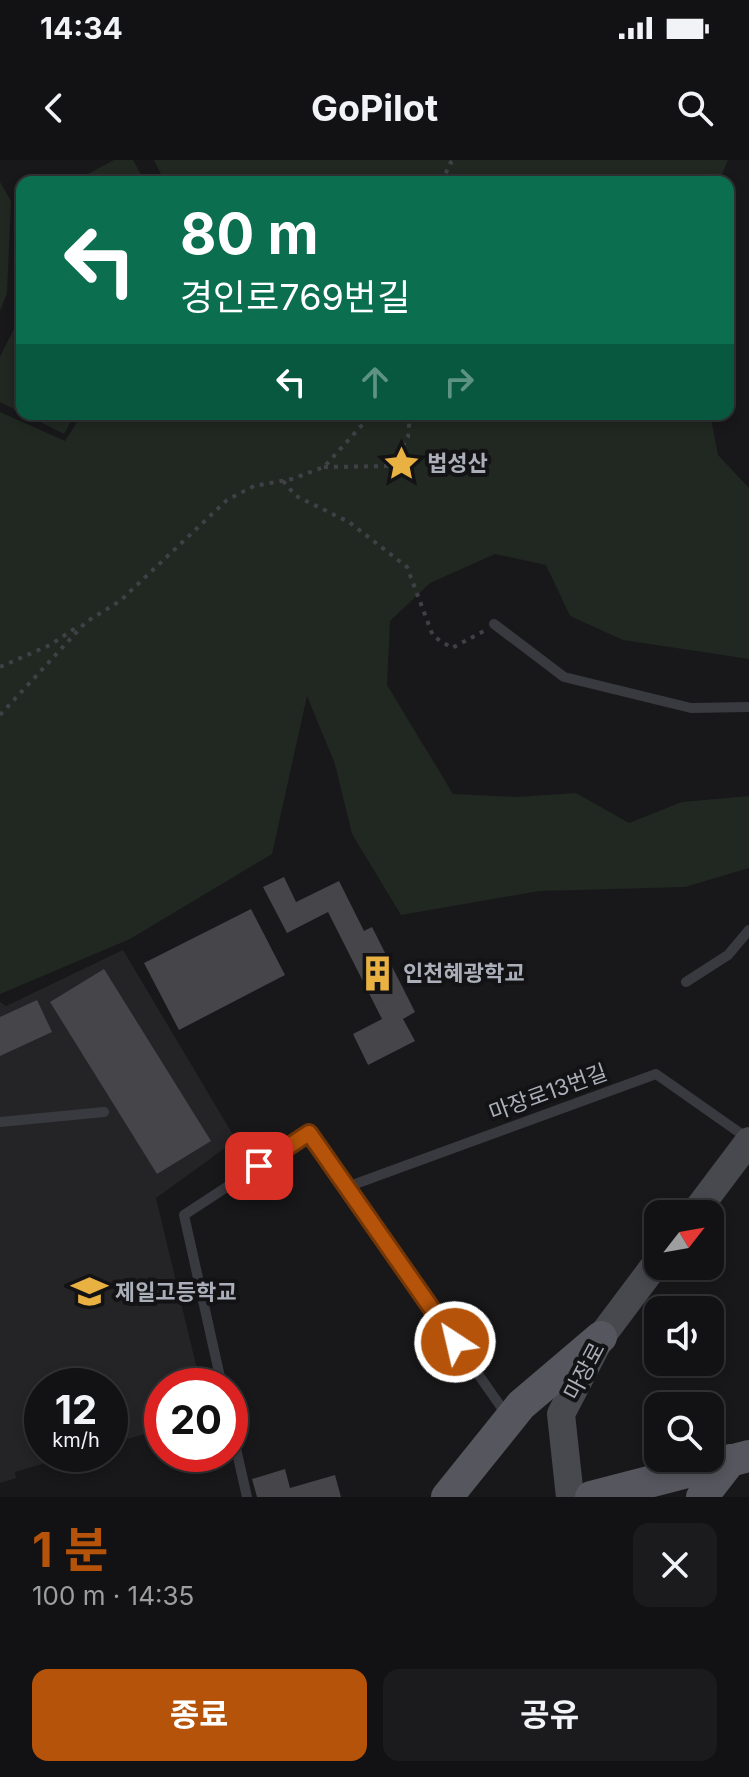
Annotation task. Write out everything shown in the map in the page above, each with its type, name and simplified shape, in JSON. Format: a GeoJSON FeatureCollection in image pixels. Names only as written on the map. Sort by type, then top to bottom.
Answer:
{"type":"FeatureCollection","features":[{"type":"Feature","properties":{"kind":"main road"},"geometry":{"type":"LineString","coordinates":[[704,1200],[749,1140]]}},
{"type":"Feature","properties":{"kind":"main road","name":"마장로"},"geometry":{"type":"LineString","coordinates":[[570,1497],[561,1414],[601,1337],[644,1280]]}},
{"type":"Feature","properties":{"kind":"main road"},"geometry":{"type":"LineString","coordinates":[[447,1497],[521,1405],[601,1337]]}},
{"type":"Feature","properties":{"kind":"main road"},"geometry":{"type":"LineString","coordinates":[[591,1497],[740,1458]]}},
{"type":"Feature","properties":{"kind":"main road"},"geometry":{"type":"LineString","coordinates":[[702,1497],[740,1458]]}},
{"type":"Feature","properties":{"kind":"lane"},"geometry":{"type":"LineString","coordinates":[[494,624],[564,677],[691,708],[749,707]]}},
{"type":"Feature","properties":{"kind":"lane"},"geometry":{"type":"LineString","coordinates":[[686,982],[728,955],[749,930]]}},
{"type":"Feature","properties":{"kind":"lane","name":"마장로13번길"},"geometry":{"type":"LineString","coordinates":[[347,1187],[656,1074],[749,1140]]}},
{"type":"Feature","properties":{"kind":"lane"},"geometry":{"type":"LineString","coordinates":[[0,1122],[104,1112]]}},
{"type":"Feature","properties":{"kind":"lane"},"geometry":{"type":"LineString","coordinates":[[218,1368],[184,1215],[309,1133],[510,1419]]}},
{"type":"Feature","properties":{"kind":"lane"},"geometry":{"type":"LineString","coordinates":[[241,1472],[247,1497]]}},
{"type":"Feature","properties":{"kind":"path"},"geometry":{"type":"LineString","coordinates":[[324,467],[367,420]]}},
{"type":"Feature","properties":{"kind":"path"},"geometry":{"type":"LineString","coordinates":[[0,667],[50,645],[120,601],[227,500],[254,486],[283,481],[324,467],[391,466],[408,437],[409,420]]}},
{"type":"Feature","properties":{"kind":"path"},"geometry":{"type":"LineString","coordinates":[[283,481],[296,496],[349,522],[407,567],[433,636],[452,648],[494,624]]}},
{"type":"Feature","properties":{"kind":"path"},"geometry":{"type":"LineString","coordinates":[[0,715],[45,662],[86,622]]}},
{"type":"Feature","properties":{"kind":"shaded area"},"geometry":{"type":"Polygon","coordinates":[[[114,160],[133,160],[142,176],[84,176],[114,160]]]}},
{"type":"Feature","properties":{"kind":"shaded area"},"geometry":{"type":"Polygon","coordinates":[[[154,160],[728,160],[721,176],[162,176],[154,160]]]}},
{"type":"Feature","properties":{"kind":"shaded area"},"geometry":{"type":"Polygon","coordinates":[[[0,182],[11,201],[7,293],[0,311],[0,182]]]}},
{"type":"Feature","properties":{"kind":"shaded area"},"geometry":{"type":"Polygon","coordinates":[[[14,329],[16,410],[0,402],[0,357],[14,329]]]}},
{"type":"Feature","properties":{"kind":"shaded area"},"geometry":{"type":"Polygon","coordinates":[[[0,412],[65,441],[78,420],[711,420],[718,455],[749,488],[749,659],[623,640],[570,616],[546,565],[495,554],[430,583],[390,621],[387,685],[453,794],[517,797],[576,793],[629,823],[682,802],[749,796],[749,868],[685,887],[539,891],[401,915],[352,834],[335,764],[307,696],[272,854],[130,939],[0,994],[0,412]]]}},
{"type":"Feature","properties":{"kind":"shaded area"},"geometry":{"type":"Polygon","coordinates":[[[37,420],[72,420],[64,434],[37,420]]]}},
{"type":"Feature","properties":{"kind":"shaded area","name":"제일고등학교"},"geometry":{"type":"Polygon","coordinates":[[[123,950],[236,1140],[156,1198],[197,1368],[144,1368],[144,1434],[128,1439],[128,1368],[24,1368],[24,1469],[15,1472],[16,1478],[0,1483],[0,1002],[6,1006],[123,950]]]}},
{"type":"Feature","properties":{"kind":"building","name":"인천혜광학교"},"geometry":{"type":"Polygon","coordinates":[[[284,877],[296,902],[339,881],[364,931],[372,927],[415,1012],[403,1019],[415,1041],[368,1065],[353,1034],[382,1019],[328,912],[287,933],[263,887],[284,877]]]}},
{"type":"Feature","properties":{"kind":"building"},"geometry":{"type":"Polygon","coordinates":[[[251,909],[285,975],[179,1030],[144,963],[251,909]]]}},
{"type":"Feature","properties":{"kind":"building"},"geometry":{"type":"Polygon","coordinates":[[[104,969],[211,1141],[157,1174],[50,1002],[104,969]]]}},
{"type":"Feature","properties":{"kind":"building"},"geometry":{"type":"Polygon","coordinates":[[[37,1000],[52,1032],[0,1056],[0,1017],[37,1000]]]}},
{"type":"Feature","properties":{"kind":"building"},"geometry":{"type":"Polygon","coordinates":[[[285,1469],[290,1488],[335,1475],[341,1497],[257,1497],[252,1479],[285,1469]]]}},
{"type":"Feature","properties":{"kind":"place","name":"법성산"},"geometry":{"type":"Point","coordinates":[401,463]}},
{"type":"Feature","properties":{"kind":"place","name":"인천혜광학교"},"geometry":{"type":"Point","coordinates":[377,973]}},
{"type":"Feature","properties":{"kind":"place","name":"제일고등학교"},"geometry":{"type":"Point","coordinates":[89,1292]}},
{"type":"Feature","properties":{"kind":"route"},"geometry":{"type":"LineString","coordinates":[[259,1166],[309,1133],[455,1342]]}}]}
